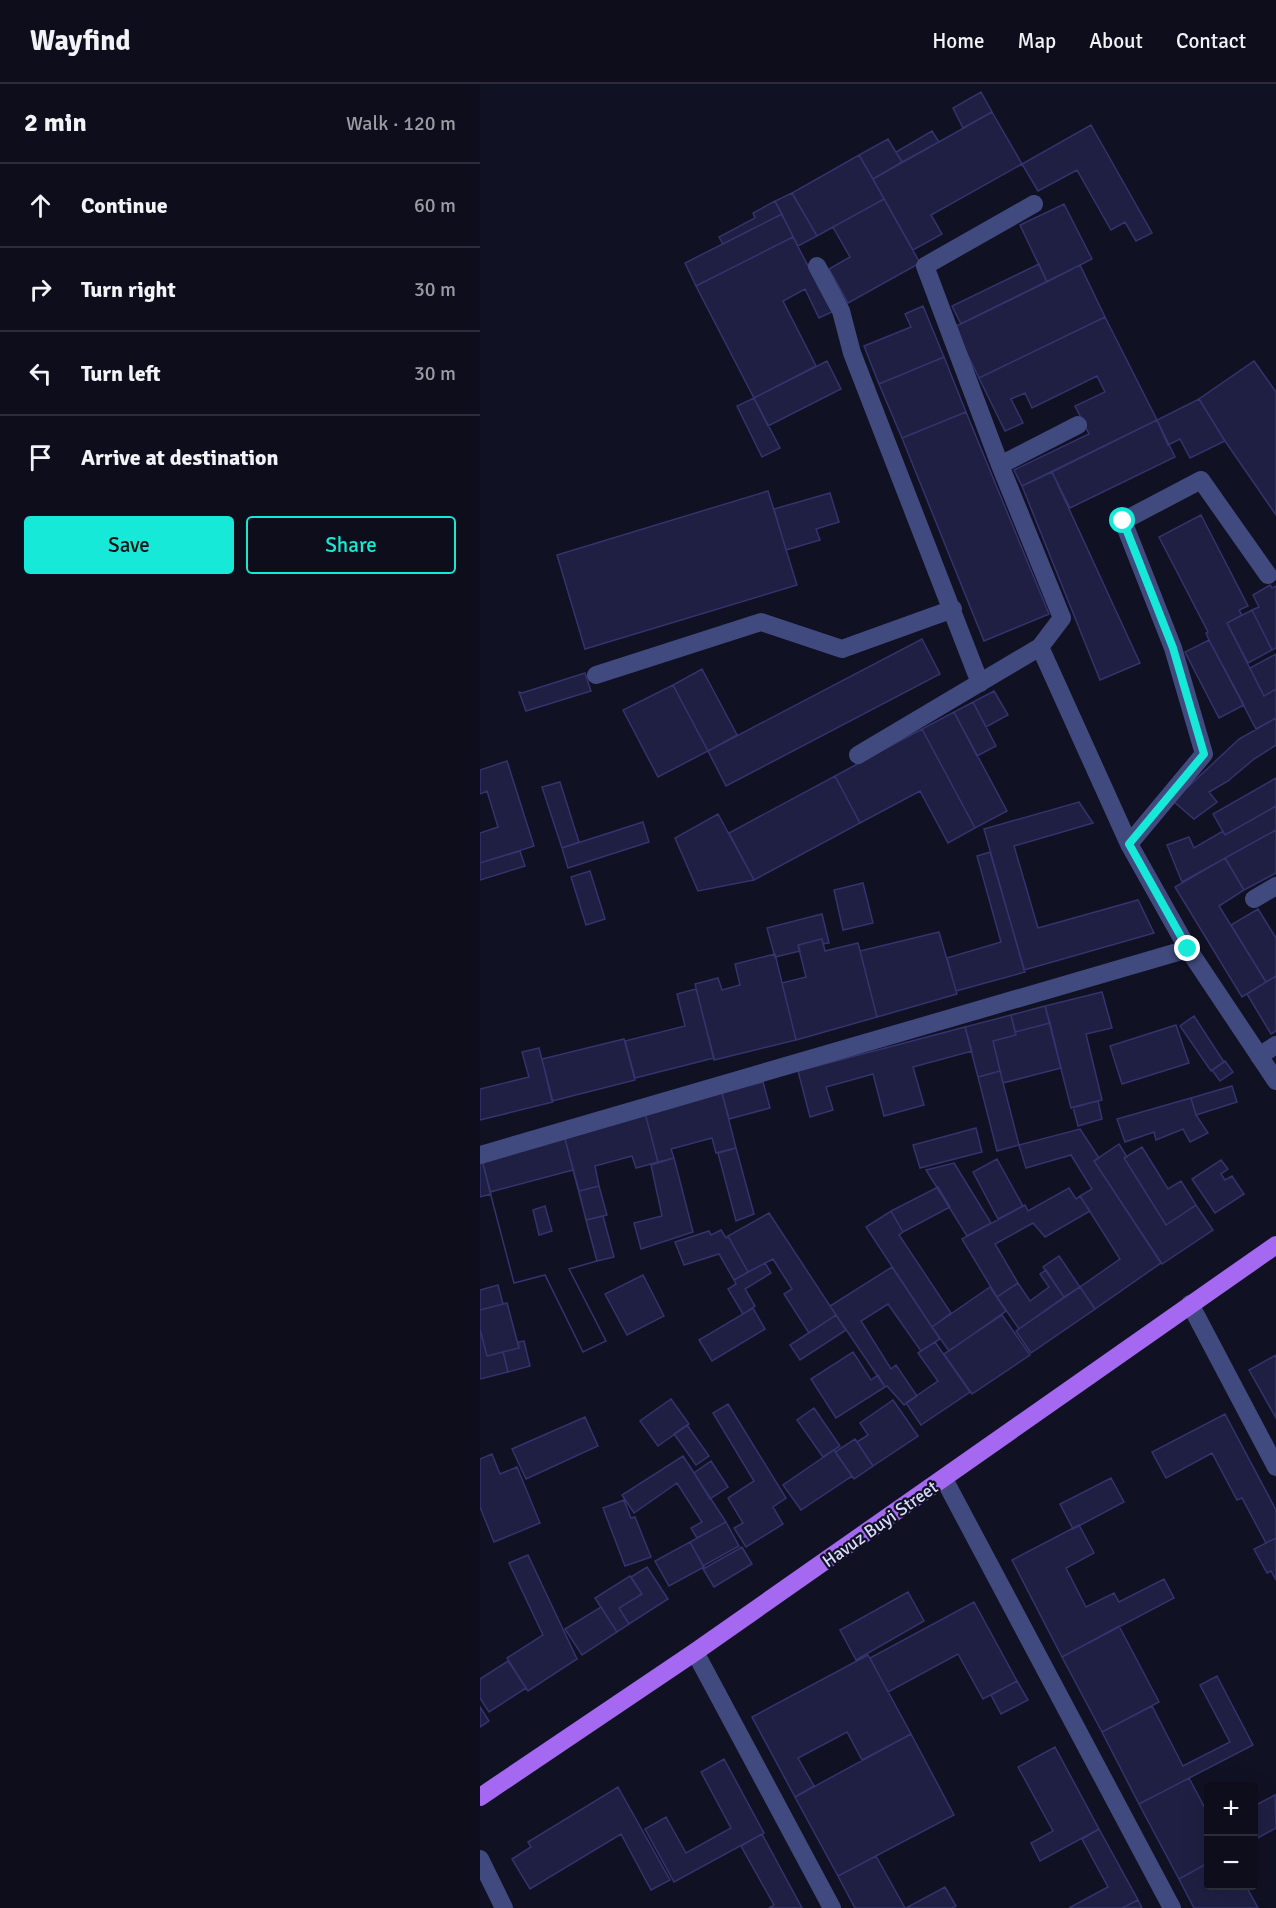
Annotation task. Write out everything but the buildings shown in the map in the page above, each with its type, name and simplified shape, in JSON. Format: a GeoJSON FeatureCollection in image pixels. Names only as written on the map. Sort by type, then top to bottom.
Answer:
{"type":"FeatureCollection","features":[{"type":"Feature","properties":{"kind":"main road","name":"Havuz Buyi Street"},"geometry":{"type":"LineString","coordinates":[[480,1797],[695,1652],[1276,1245]]}},
{"type":"Feature","properties":{"kind":"street"},"geometry":{"type":"LineString","coordinates":[[858,755],[1040,647],[1062,618],[1000,465],[925,266],[1034,204]]}},
{"type":"Feature","properties":{"kind":"street"},"geometry":{"type":"LineString","coordinates":[[817,266],[841,311],[852,353],[980,683]]}},
{"type":"Feature","properties":{"kind":"street"},"geometry":{"type":"LineString","coordinates":[[1000,465],[1078,425]]}},
{"type":"Feature","properties":{"kind":"street"},"geometry":{"type":"LineString","coordinates":[[1129,844],[1204,754],[1173,648],[1123,521],[1201,480],[1268,575]]}},
{"type":"Feature","properties":{"kind":"street"},"geometry":{"type":"LineString","coordinates":[[596,675],[761,622],[842,650],[953,609]]}},
{"type":"Feature","properties":{"kind":"street"},"geometry":{"type":"LineString","coordinates":[[1040,647],[1129,844],[1188,949],[1276,1081]]}},
{"type":"Feature","properties":{"kind":"street"},"geometry":{"type":"LineString","coordinates":[[1254,899],[1276,886]]}},
{"type":"Feature","properties":{"kind":"street"},"geometry":{"type":"LineString","coordinates":[[480,1155],[1188,949]]}},
{"type":"Feature","properties":{"kind":"street"},"geometry":{"type":"LineString","coordinates":[[1259,1056],[1276,1045]]}},
{"type":"Feature","properties":{"kind":"street"},"geometry":{"type":"LineString","coordinates":[[1190,1304],[1276,1467]]}},
{"type":"Feature","properties":{"kind":"street"},"geometry":{"type":"LineString","coordinates":[[944,1479],[1172,1908]]}},
{"type":"Feature","properties":{"kind":"street"},"geometry":{"type":"LineString","coordinates":[[695,1652],[832,1908]]}},
{"type":"Feature","properties":{"kind":"street"},"geometry":{"type":"LineString","coordinates":[[480,1859],[504,1908]]}},
{"type":"Feature","properties":{"kind":"route"},"geometry":{"type":"LineString","coordinates":[[1123,521],[1173,648],[1204,754],[1129,844],[1188,949]]}}]}
